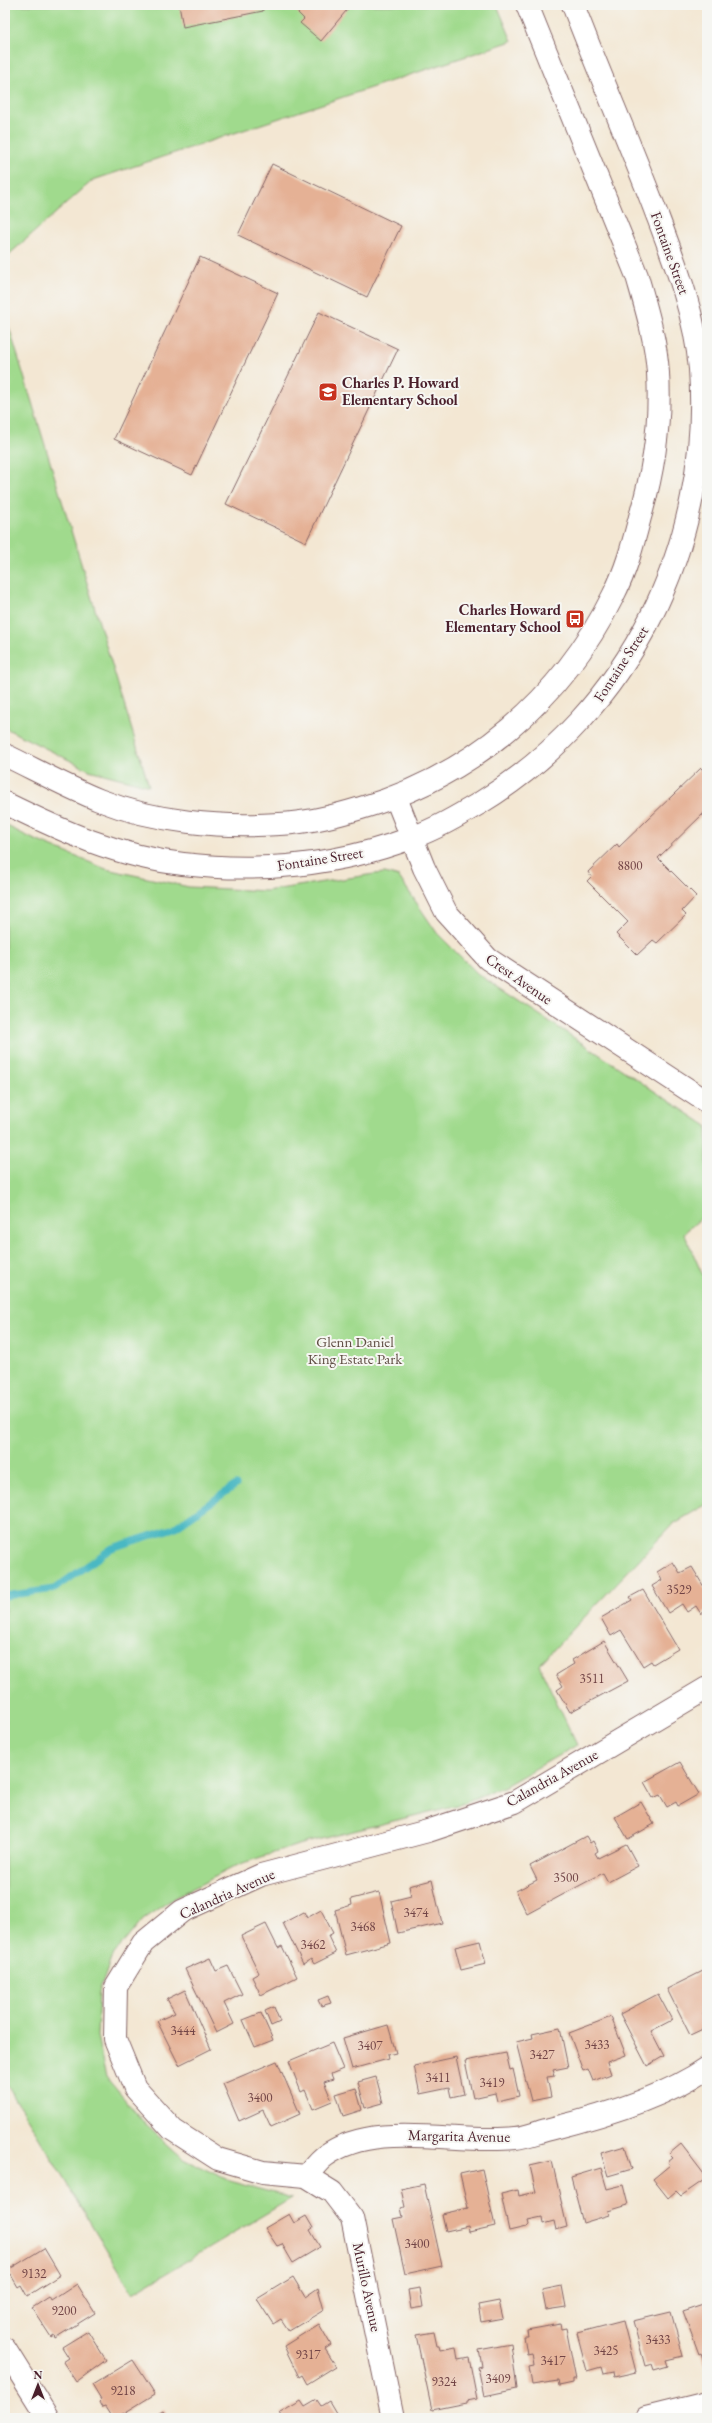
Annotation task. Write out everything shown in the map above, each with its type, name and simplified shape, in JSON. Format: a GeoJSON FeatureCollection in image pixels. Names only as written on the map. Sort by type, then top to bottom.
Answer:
{"type":"FeatureCollection","features":[{"type":"Feature","properties":{"kind":"street"},"geometry":{"type":"LineString","coordinates":[[5,755],[102,801],[146,814],[188,821],[281,824],[335,816],[396,798],[434,781],[482,751],[520,722],[559,680],[587,643],[614,595],[631,551],[654,461],[658,372],[650,322],[637,276],[527,5]]}},
{"type":"Feature","properties":{"kind":"street","name":"Fontaine Street"},"geometry":{"type":"LineString","coordinates":[[5,803],[87,841],[136,855],[183,864],[232,867],[287,867],[346,858],[412,838],[455,818],[508,786],[548,754],[591,709],[621,669],[652,616],[673,570],[689,518],[698,469],[701,419],[700,368],[692,316],[675,264],[631,147],[573,5]]}},
{"type":"Feature","properties":{"kind":"street","name":"Crest Avenue"},"geometry":{"type":"LineString","coordinates":[[396,798],[424,868],[446,912],[488,959],[707,1102]]}},
{"type":"Feature","properties":{"kind":"street","name":"Calandria Avenue"},"geometry":{"type":"LineString","coordinates":[[306,2176],[263,2172],[218,2159],[173,2130],[135,2088],[115,2039],[116,1987],[143,1943],[182,1911],[261,1875],[428,1831],[515,1802],[707,1688]]}},
{"type":"Feature","properties":{"kind":"street","name":"Margarita Avenue"},"geometry":{"type":"LineString","coordinates":[[306,2176],[325,2156],[358,2140],[403,2134],[458,2139],[515,2138],[573,2123],[639,2102],[707,2068]]}},
{"type":"Feature","properties":{"kind":"street","name":"Murillo Avenue"},"geometry":{"type":"LineString","coordinates":[[306,2176],[332,2192],[352,2218],[393,2418]]}},
{"type":"Feature","properties":{"kind":"street"},"geometry":{"type":"LineString","coordinates":[[5,2349],[48,2418]]}},
{"type":"Feature","properties":{"kind":"street"},"geometry":{"type":"LineString","coordinates":[[646,2418],[707,2403]]}},
{"type":"Feature","properties":{"kind":"green space"},"geometry":{"type":"Polygon","coordinates":[[[5,5],[497,5],[512,41],[93,180],[5,258],[5,5]]]}},
{"type":"Feature","properties":{"kind":"green space"},"geometry":{"type":"Polygon","coordinates":[[[5,314],[149,786],[89,770],[5,728],[5,314]]]}},
{"type":"Feature","properties":{"kind":"green space","name":"Glenn Daniel King Estate Park"},"geometry":{"type":"Polygon","coordinates":[[[5,825],[33,839],[106,869],[189,887],[266,891],[374,874],[385,873],[399,877],[437,933],[478,974],[707,1126],[707,1213],[684,1233],[707,1285],[707,1504],[673,1524],[539,1665],[577,1745],[503,1787],[465,1803],[298,1845],[240,1864],[174,1898],[143,1919],[111,1958],[99,1992],[97,2036],[106,2077],[147,2126],[184,2159],[230,2181],[292,2198],[133,2293],[5,2082],[5,825]]]}},
{"type":"Feature","properties":{"kind":"building"},"geometry":{"type":"Polygon","coordinates":[[[179,5],[262,5],[263,11],[183,27],[179,5]]]}},
{"type":"Feature","properties":{"kind":"building"},"geometry":{"type":"Polygon","coordinates":[[[301,5],[351,5],[321,41],[300,23],[304,19],[296,11],[301,5]]]}},
{"type":"Feature","properties":{"kind":"building"},"geometry":{"type":"Polygon","coordinates":[[[272,164],[401,226],[367,297],[238,235],[272,164]]]}},
{"type":"Feature","properties":{"kind":"building"},"geometry":{"type":"Polygon","coordinates":[[[200,257],[278,293],[192,475],[114,439],[200,257]]]}},
{"type":"Feature","properties":{"kind":"building"},"geometry":{"type":"Polygon","coordinates":[[[319,312],[398,349],[306,542],[226,504],[319,312]]]}},
{"type":"Feature","properties":{"kind":"building"},"geometry":{"type":"Polygon","coordinates":[[[701,768],[707,774],[707,810],[658,858],[696,896],[682,911],[686,915],[657,943],[653,940],[637,955],[616,934],[628,922],[587,881],[591,877],[588,872],[617,844],[619,847],[701,768]]]}},
{"type":"Feature","properties":{"kind":"building"},"geometry":{"type":"Polygon","coordinates":[[[673,1562],[680,1573],[692,1567],[707,1592],[707,1610],[701,1614],[696,1606],[687,1612],[682,1604],[668,1613],[652,1586],[662,1580],[657,1572],[673,1562]]]}},
{"type":"Feature","properties":{"kind":"building"},"geometry":{"type":"Polygon","coordinates":[[[643,1590],[678,1649],[653,1664],[651,1661],[643,1666],[621,1630],[611,1636],[601,1618],[632,1600],[630,1597],[643,1590]]]}},
{"type":"Feature","properties":{"kind":"building"},"geometry":{"type":"Polygon","coordinates":[[[604,1641],[628,1681],[570,1712],[557,1690],[563,1686],[556,1675],[574,1664],[572,1660],[604,1641]]]}},
{"type":"Feature","properties":{"kind":"building"},"geometry":{"type":"Polygon","coordinates":[[[680,1762],[699,1794],[678,1806],[676,1802],[667,1807],[660,1795],[653,1798],[644,1782],[680,1762]]]}},
{"type":"Feature","properties":{"kind":"building"},"geometry":{"type":"Polygon","coordinates":[[[641,1802],[654,1824],[628,1839],[615,1817],[641,1802]]]}},
{"type":"Feature","properties":{"kind":"building"},"geometry":{"type":"Polygon","coordinates":[[[586,1836],[590,1843],[593,1841],[598,1851],[595,1853],[598,1858],[626,1844],[638,1866],[608,1882],[603,1873],[527,1914],[516,1891],[537,1880],[530,1866],[586,1836]]]}},
{"type":"Feature","properties":{"kind":"building"},"geometry":{"type":"Polygon","coordinates":[[[432,1880],[442,1923],[398,1933],[391,1901],[411,1896],[409,1886],[432,1880]]]}},
{"type":"Feature","properties":{"kind":"building"},"geometry":{"type":"Polygon","coordinates":[[[379,1892],[391,1943],[346,1955],[335,1910],[352,1905],[351,1899],[379,1892]]]}},
{"type":"Feature","properties":{"kind":"building"},"geometry":{"type":"Polygon","coordinates":[[[321,1910],[333,1933],[328,1936],[336,1953],[314,1964],[311,1959],[303,1964],[283,1923],[304,1912],[307,1918],[321,1910]]]}},
{"type":"Feature","properties":{"kind":"building"},"geometry":{"type":"Polygon","coordinates":[[[266,1924],[278,1948],[282,1946],[297,1977],[261,1995],[252,1977],[259,1973],[241,1936],[266,1924]]]}},
{"type":"Feature","properties":{"kind":"building"},"geometry":{"type":"Polygon","coordinates":[[[480,1941],[486,1964],[461,1970],[455,1947],[480,1941]]]}},
{"type":"Feature","properties":{"kind":"building"},"geometry":{"type":"Polygon","coordinates":[[[210,1958],[216,1971],[228,1966],[242,1994],[224,2003],[234,2024],[216,2033],[185,1969],[210,1958]]]}},
{"type":"Feature","properties":{"kind":"building"},"geometry":{"type":"Polygon","coordinates":[[[707,1969],[707,2012],[703,2014],[707,2027],[690,2035],[667,1989],[707,1969]]]}},
{"type":"Feature","properties":{"kind":"building"},"geometry":{"type":"Polygon","coordinates":[[[185,1990],[211,2049],[179,2065],[157,2021],[175,2013],[167,1999],[185,1990]]]}},
{"type":"Feature","properties":{"kind":"building"},"geometry":{"type":"Polygon","coordinates":[[[658,1994],[672,2020],[651,2031],[664,2056],[647,2066],[620,2014],[658,1994]]]}},
{"type":"Feature","properties":{"kind":"building"},"geometry":{"type":"Polygon","coordinates":[[[328,1996],[331,2003],[321,2006],[318,2000],[328,1996]]]}},
{"type":"Feature","properties":{"kind":"building"},"geometry":{"type":"Polygon","coordinates":[[[274,2007],[280,2022],[271,2026],[265,2011],[274,2007]]]}},
{"type":"Feature","properties":{"kind":"building"},"geometry":{"type":"Polygon","coordinates":[[[261,2013],[273,2040],[255,2047],[243,2020],[261,2013]]]}},
{"type":"Feature","properties":{"kind":"building"},"geometry":{"type":"Polygon","coordinates":[[[611,2017],[626,2055],[607,2062],[611,2074],[593,2081],[588,2069],[583,2071],[569,2033],[611,2017]]]}},
{"type":"Feature","properties":{"kind":"building"},"geometry":{"type":"Polygon","coordinates":[[[388,2025],[396,2053],[387,2055],[388,2059],[352,2069],[343,2038],[388,2025]]]}},
{"type":"Feature","properties":{"kind":"building"},"geometry":{"type":"Polygon","coordinates":[[[560,2028],[568,2067],[553,2070],[555,2076],[547,2077],[551,2097],[531,2101],[516,2042],[533,2038],[532,2034],[560,2028]]]}},
{"type":"Feature","properties":{"kind":"building"},"geometry":{"type":"Polygon","coordinates":[[[332,2043],[343,2069],[331,2074],[333,2079],[324,2082],[332,2101],[313,2109],[305,2090],[301,2092],[289,2061],[332,2043]]]}},
{"type":"Feature","properties":{"kind":"building"},"geometry":{"type":"Polygon","coordinates":[[[506,2053],[510,2070],[513,2069],[519,2096],[497,2101],[495,2093],[473,2098],[465,2061],[506,2053]]]}},
{"type":"Feature","properties":{"kind":"building"},"geometry":{"type":"Polygon","coordinates":[[[456,2057],[464,2094],[451,2097],[449,2088],[420,2094],[414,2066],[456,2057]]]}},
{"type":"Feature","properties":{"kind":"building"},"geometry":{"type":"Polygon","coordinates":[[[277,2061],[300,2114],[271,2127],[263,2110],[239,2121],[223,2084],[277,2061]]]}},
{"type":"Feature","properties":{"kind":"building"},"geometry":{"type":"Polygon","coordinates":[[[376,2077],[383,2103],[365,2108],[358,2082],[376,2077]]]}},
{"type":"Feature","properties":{"kind":"building"},"geometry":{"type":"Polygon","coordinates":[[[356,2088],[362,2110],[343,2116],[336,2094],[356,2088]]]}},
{"type":"Feature","properties":{"kind":"building"},"geometry":{"type":"Polygon","coordinates":[[[681,2144],[707,2178],[681,2196],[676,2191],[668,2198],[653,2179],[670,2165],[668,2162],[673,2158],[669,2154],[681,2144]]]}},
{"type":"Feature","properties":{"kind":"building"},"geometry":{"type":"Polygon","coordinates":[[[625,2146],[632,2169],[608,2176],[601,2153],[625,2146]]]}},
{"type":"Feature","properties":{"kind":"building"},"geometry":{"type":"Polygon","coordinates":[[[552,2161],[567,2227],[556,2230],[554,2221],[543,2224],[542,2217],[528,2220],[529,2224],[526,2227],[509,2231],[501,2194],[518,2190],[519,2196],[536,2192],[530,2166],[552,2161]]]}},
{"type":"Feature","properties":{"kind":"building"},"geometry":{"type":"Polygon","coordinates":[[[601,2168],[607,2189],[623,2185],[628,2205],[608,2211],[609,2215],[583,2223],[571,2177],[601,2168]]]}},
{"type":"Feature","properties":{"kind":"building"},"geometry":{"type":"Polygon","coordinates":[[[482,2169],[495,2226],[469,2232],[468,2226],[446,2231],[442,2214],[468,2208],[460,2174],[482,2169]]]}},
{"type":"Feature","properties":{"kind":"building"},"geometry":{"type":"Polygon","coordinates":[[[424,2184],[442,2266],[405,2274],[393,2219],[403,2217],[401,2208],[405,2207],[401,2189],[424,2184]]]}},
{"type":"Feature","properties":{"kind":"building"},"geometry":{"type":"Polygon","coordinates":[[[289,2214],[294,2223],[306,2216],[313,2228],[310,2230],[320,2247],[293,2263],[282,2244],[277,2246],[265,2228],[289,2214]]]}},
{"type":"Feature","properties":{"kind":"building"},"geometry":{"type":"Polygon","coordinates":[[[44,2248],[60,2275],[27,2296],[21,2285],[18,2287],[8,2270],[44,2248]]]}},
{"type":"Feature","properties":{"kind":"building"},"geometry":{"type":"Polygon","coordinates":[[[293,2277],[305,2297],[318,2288],[324,2310],[289,2331],[281,2319],[273,2324],[257,2299],[293,2277]]]}},
{"type":"Feature","properties":{"kind":"building"},"geometry":{"type":"Polygon","coordinates":[[[77,2284],[95,2313],[55,2338],[54,2335],[51,2337],[32,2308],[49,2297],[51,2301],[77,2284]]]}},
{"type":"Feature","properties":{"kind":"building"},"geometry":{"type":"Polygon","coordinates":[[[562,2286],[566,2307],[546,2310],[542,2290],[562,2286]]]}},
{"type":"Feature","properties":{"kind":"building"},"geometry":{"type":"Polygon","coordinates":[[[420,2288],[423,2307],[411,2309],[408,2290],[420,2288]]]}},
{"type":"Feature","properties":{"kind":"building"},"geometry":{"type":"Polygon","coordinates":[[[499,2301],[503,2318],[481,2322],[478,2305],[499,2301]]]}},
{"type":"Feature","properties":{"kind":"building"},"geometry":{"type":"Polygon","coordinates":[[[707,2303],[707,2370],[701,2353],[699,2354],[683,2311],[707,2303]]]}},
{"type":"Feature","properties":{"kind":"building"},"geometry":{"type":"Polygon","coordinates":[[[671,2312],[683,2356],[666,2360],[668,2366],[654,2370],[652,2364],[645,2366],[633,2321],[671,2312]]]}},
{"type":"Feature","properties":{"kind":"building"},"geometry":{"type":"Polygon","coordinates":[[[623,2321],[636,2372],[614,2377],[613,2372],[603,2374],[601,2367],[587,2371],[577,2333],[623,2321]]]}},
{"type":"Feature","properties":{"kind":"building"},"geometry":{"type":"Polygon","coordinates":[[[319,2324],[331,2345],[325,2349],[336,2366],[307,2384],[302,2375],[299,2377],[284,2346],[319,2324]]]}},
{"type":"Feature","properties":{"kind":"building"},"geometry":{"type":"Polygon","coordinates":[[[560,2324],[561,2329],[566,2328],[576,2379],[573,2379],[573,2383],[559,2386],[558,2381],[532,2385],[529,2367],[534,2366],[532,2353],[527,2354],[524,2336],[528,2336],[527,2330],[560,2324]]]}},
{"type":"Feature","properties":{"kind":"building"},"geometry":{"type":"Polygon","coordinates":[[[88,2331],[106,2360],[76,2382],[63,2362],[69,2358],[62,2347],[88,2331]]]}},
{"type":"Feature","properties":{"kind":"building"},"geometry":{"type":"Polygon","coordinates":[[[434,2332],[437,2346],[439,2346],[440,2350],[456,2347],[458,2360],[469,2358],[477,2399],[467,2401],[467,2403],[432,2410],[416,2335],[434,2332]]]}},
{"type":"Feature","properties":{"kind":"building"},"geometry":{"type":"Polygon","coordinates":[[[511,2344],[517,2389],[484,2396],[478,2367],[482,2366],[479,2350],[511,2344]]]}},
{"type":"Feature","properties":{"kind":"building"},"geometry":{"type":"Polygon","coordinates":[[[133,2360],[155,2394],[116,2418],[112,2418],[105,2407],[102,2408],[99,2402],[101,2400],[92,2385],[133,2360]]]}},
{"type":"Feature","properties":{"kind":"building"},"geometry":{"type":"Polygon","coordinates":[[[317,2400],[321,2406],[329,2401],[339,2418],[283,2418],[280,2413],[301,2401],[305,2407],[317,2400]]]}},
{"type":"Feature","properties":{"kind":"building"},"geometry":{"type":"Polygon","coordinates":[[[163,2410],[168,2418],[149,2418],[163,2410]]]}},
{"type":"Feature","properties":{"kind":"waterway"},"geometry":{"type":"LineString","coordinates":[[5,1596],[54,1589],[112,1548],[174,1528],[236,1485]]}},
{"type":"Feature","properties":{"kind":"place","name":"Charles P. Howard Elementary School"},"geometry":{"type":"Point","coordinates":[328,392]}},
{"type":"Feature","properties":{"kind":"place","name":"Charles Howard Elementary School"},"geometry":{"type":"Point","coordinates":[575,619]}}]}
